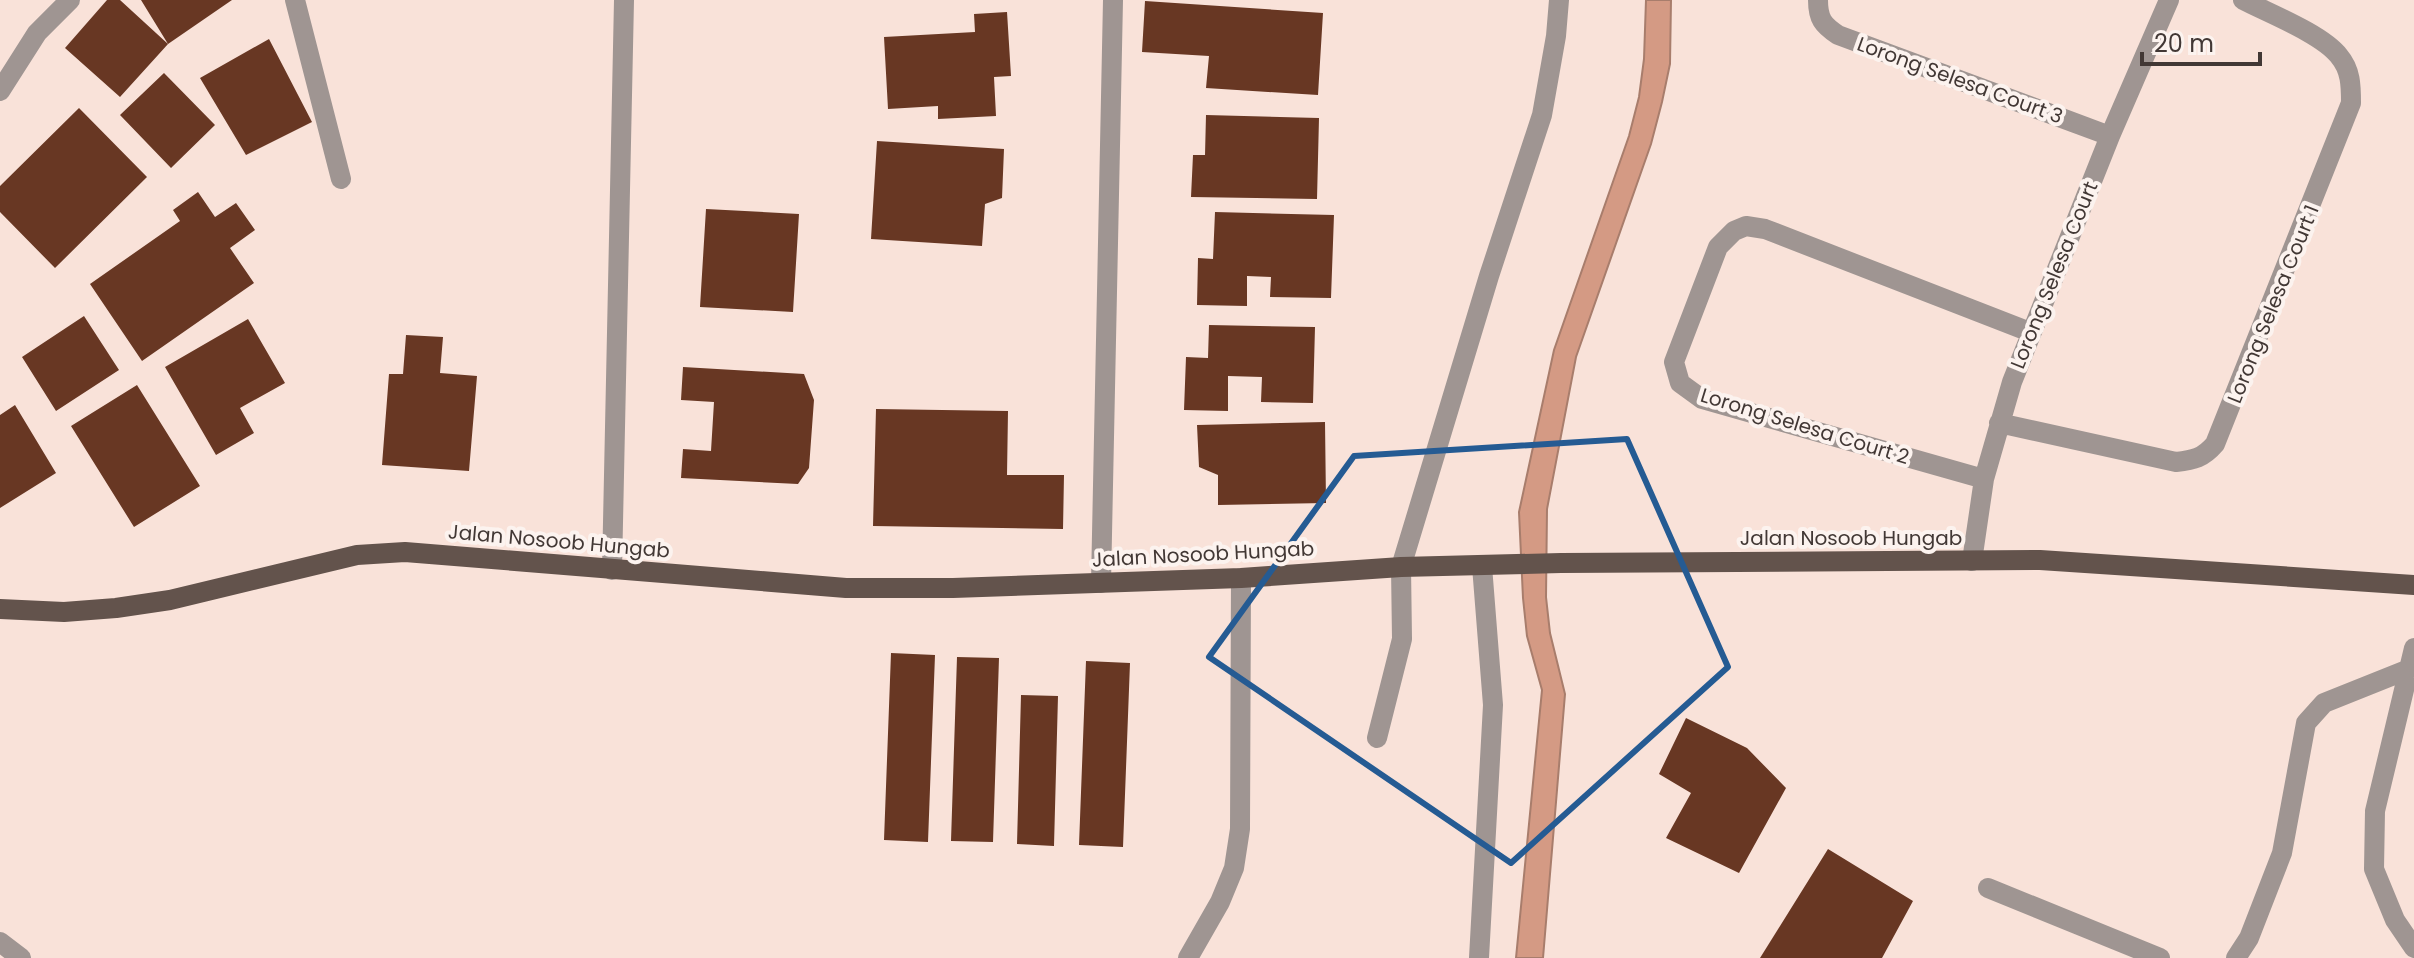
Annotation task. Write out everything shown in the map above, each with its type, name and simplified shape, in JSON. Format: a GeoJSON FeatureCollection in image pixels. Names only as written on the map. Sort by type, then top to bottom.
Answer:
{"type":"FeatureCollection","features":[{"type":"Feature","properties":{"kind":"main road","name":"Jalan Nosoob Hungab"},"geometry":{"type":"LineString","coordinates":[[0,609],[64,612],[130,606],[170,600],[369,554],[405,552],[846,588],[1101,583],[1241,578],[1401,567],[1561,563],[2040,560],[2414,585]]}},
{"type":"Feature","properties":{"kind":"street"},"geometry":{"type":"LineString","coordinates":[[0,91],[37,33],[70,0]]}},
{"type":"Feature","properties":{"kind":"street"},"geometry":{"type":"LineString","coordinates":[[295,0],[341,179]]}},
{"type":"Feature","properties":{"kind":"street"},"geometry":{"type":"LineString","coordinates":[[612,570],[624,0]]}},
{"type":"Feature","properties":{"kind":"street"},"geometry":{"type":"LineString","coordinates":[[1101,583],[1113,0]]}},
{"type":"Feature","properties":{"kind":"street"},"geometry":{"type":"LineString","coordinates":[[1377,738],[1402,639],[1401,567],[1489,276],[1542,115],[1559,0]]}},
{"type":"Feature","properties":{"kind":"street","name":"Lorong Selesa Court"},"geometry":{"type":"LineString","coordinates":[[1972,561],[1984,479],[1999,423],[2030,332],[2169,0]]}},
{"type":"Feature","properties":{"kind":"street","name":"Lorong Selesa Court 1"},"geometry":{"type":"LineString","coordinates":[[1999,423],[2176,462],[2196,460],[2207,455],[2215,444],[2351,103],[2352,82],[2340,56],[2321,41],[2243,0]]}},
{"type":"Feature","properties":{"kind":"street","name":"Lorong Selesa Court 3"},"geometry":{"type":"LineString","coordinates":[[1818,8],[1824,25],[1838,35],[2110,136]]}},
{"type":"Feature","properties":{"kind":"street","name":"Lorong Selesa Court 2"},"geometry":{"type":"LineString","coordinates":[[1984,479],[1702,399],[1680,383],[1674,362],[1718,247],[1734,231],[1746,226],[1765,229],[2030,332]]}},
{"type":"Feature","properties":{"kind":"street"},"geometry":{"type":"LineString","coordinates":[[1479,958],[1493,705],[1492,566]]}},
{"type":"Feature","properties":{"kind":"street"},"geometry":{"type":"LineString","coordinates":[[1188,958],[1220,902],[1234,868],[1240,829],[1241,578]]}},
{"type":"Feature","properties":{"kind":"street"},"geometry":{"type":"LineString","coordinates":[[2414,648],[2375,811],[2374,869],[2395,920],[2414,948]]}},
{"type":"Feature","properties":{"kind":"street"},"geometry":{"type":"LineString","coordinates":[[2236,958],[2249,938],[2282,853],[2306,723],[2324,703],[2409,669]]}},
{"type":"Feature","properties":{"kind":"street"},"geometry":{"type":"LineString","coordinates":[[1988,888],[2160,958]]}},
{"type":"Feature","properties":{"kind":"street"},"geometry":{"type":"LineString","coordinates":[[0,942],[21,958]]}},
{"type":"Feature","properties":{"kind":"highlighted area"},"geometry":{"type":"Polygon","coordinates":[[[1627,439],[1728,667],[1511,863],[1209,657],[1354,456],[1627,439]]]}},
{"type":"Feature","properties":{"kind":"shaded area"},"geometry":{"type":"Polygon","coordinates":[[[1646,0],[1671,0],[1670,64],[1651,144],[1576,357],[1547,509],[1546,597],[1550,633],[1565,694],[1543,958],[1516,958],[1542,690],[1527,636],[1519,512],[1554,350],[1629,136],[1639,97],[1646,0]]]}},
{"type":"Feature","properties":{"kind":"building"},"geometry":{"type":"Polygon","coordinates":[[[107,0],[120,0],[168,44],[120,97],[65,48],[107,0]]]}},
{"type":"Feature","properties":{"kind":"building"},"geometry":{"type":"Polygon","coordinates":[[[141,0],[232,0],[168,44],[141,0]]]}},
{"type":"Feature","properties":{"kind":"building"},"geometry":{"type":"Polygon","coordinates":[[[1145,1],[1323,13],[1318,95],[1206,88],[1209,56],[1142,52],[1145,1]]]}},
{"type":"Feature","properties":{"kind":"building"},"geometry":{"type":"Polygon","coordinates":[[[1007,12],[1011,76],[994,77],[996,116],[938,119],[938,106],[888,109],[884,37],[975,32],[974,14],[1007,12]]]}},
{"type":"Feature","properties":{"kind":"building"},"geometry":{"type":"Polygon","coordinates":[[[269,39],[312,122],[246,155],[200,78],[269,39]]]}},
{"type":"Feature","properties":{"kind":"building"},"geometry":{"type":"Polygon","coordinates":[[[164,73],[215,125],[171,168],[120,115],[164,73]]]}},
{"type":"Feature","properties":{"kind":"building"},"geometry":{"type":"Polygon","coordinates":[[[79,108],[147,177],[55,268],[0,212],[0,186],[79,108]]]}},
{"type":"Feature","properties":{"kind":"building"},"geometry":{"type":"Polygon","coordinates":[[[1206,115],[1319,118],[1317,199],[1191,197],[1193,155],[1205,155],[1206,115]]]}},
{"type":"Feature","properties":{"kind":"building"},"geometry":{"type":"Polygon","coordinates":[[[877,141],[1004,149],[1002,198],[985,204],[982,246],[871,239],[877,141]]]}},
{"type":"Feature","properties":{"kind":"building"},"geometry":{"type":"Polygon","coordinates":[[[198,192],[215,217],[236,203],[255,230],[230,248],[254,283],[142,361],[90,284],[180,221],[173,210],[198,192]]]}},
{"type":"Feature","properties":{"kind":"building"},"geometry":{"type":"Polygon","coordinates":[[[706,209],[799,214],[793,312],[700,307],[706,209]]]}},
{"type":"Feature","properties":{"kind":"building"},"geometry":{"type":"Polygon","coordinates":[[[1215,212],[1334,215],[1331,298],[1270,297],[1271,277],[1247,276],[1247,306],[1197,305],[1198,258],[1213,259],[1215,212]]]}},
{"type":"Feature","properties":{"kind":"building"},"geometry":{"type":"Polygon","coordinates":[[[84,316],[119,370],[56,411],[22,357],[84,316]]]}},
{"type":"Feature","properties":{"kind":"building"},"geometry":{"type":"Polygon","coordinates":[[[248,319],[285,383],[240,408],[254,433],[216,455],[165,367],[248,319]]]}},
{"type":"Feature","properties":{"kind":"building"},"geometry":{"type":"Polygon","coordinates":[[[1209,325],[1315,327],[1313,403],[1261,402],[1262,377],[1228,376],[1228,411],[1184,410],[1186,357],[1208,358],[1209,325]]]}},
{"type":"Feature","properties":{"kind":"building"},"geometry":{"type":"Polygon","coordinates":[[[406,335],[443,337],[440,373],[477,376],[469,471],[382,465],[389,374],[403,374],[406,335]]]}},
{"type":"Feature","properties":{"kind":"building"},"geometry":{"type":"Polygon","coordinates":[[[683,367],[804,374],[814,400],[809,468],[798,484],[681,478],[683,449],[711,451],[714,402],[681,400],[683,367]]]}},
{"type":"Feature","properties":{"kind":"building"},"geometry":{"type":"Polygon","coordinates":[[[137,385],[200,486],[134,527],[71,426],[137,385]]]}},
{"type":"Feature","properties":{"kind":"building"},"geometry":{"type":"Polygon","coordinates":[[[15,405],[56,473],[0,508],[0,415],[15,405]]]}},
{"type":"Feature","properties":{"kind":"building"},"geometry":{"type":"Polygon","coordinates":[[[876,409],[1008,411],[1007,475],[1064,475],[1063,529],[873,526],[876,409]]]}},
{"type":"Feature","properties":{"kind":"building"},"geometry":{"type":"Polygon","coordinates":[[[1325,422],[1326,503],[1218,505],[1218,475],[1199,467],[1197,425],[1325,422]]]}},
{"type":"Feature","properties":{"kind":"building"},"geometry":{"type":"Polygon","coordinates":[[[891,653],[935,655],[928,842],[884,840],[891,653]]]}},
{"type":"Feature","properties":{"kind":"building"},"geometry":{"type":"Polygon","coordinates":[[[957,657],[999,658],[993,842],[951,841],[957,657]]]}},
{"type":"Feature","properties":{"kind":"building"},"geometry":{"type":"Polygon","coordinates":[[[1086,661],[1130,663],[1123,847],[1079,845],[1086,661]]]}},
{"type":"Feature","properties":{"kind":"building"},"geometry":{"type":"Polygon","coordinates":[[[1021,695],[1058,696],[1054,846],[1017,844],[1021,695]]]}},
{"type":"Feature","properties":{"kind":"building"},"geometry":{"type":"Polygon","coordinates":[[[1686,718],[1747,748],[1786,788],[1739,873],[1666,838],[1691,793],[1659,774],[1686,718]]]}},
{"type":"Feature","properties":{"kind":"building"},"geometry":{"type":"Polygon","coordinates":[[[1828,849],[1913,901],[1882,958],[1760,958],[1828,849]]]}}]}
